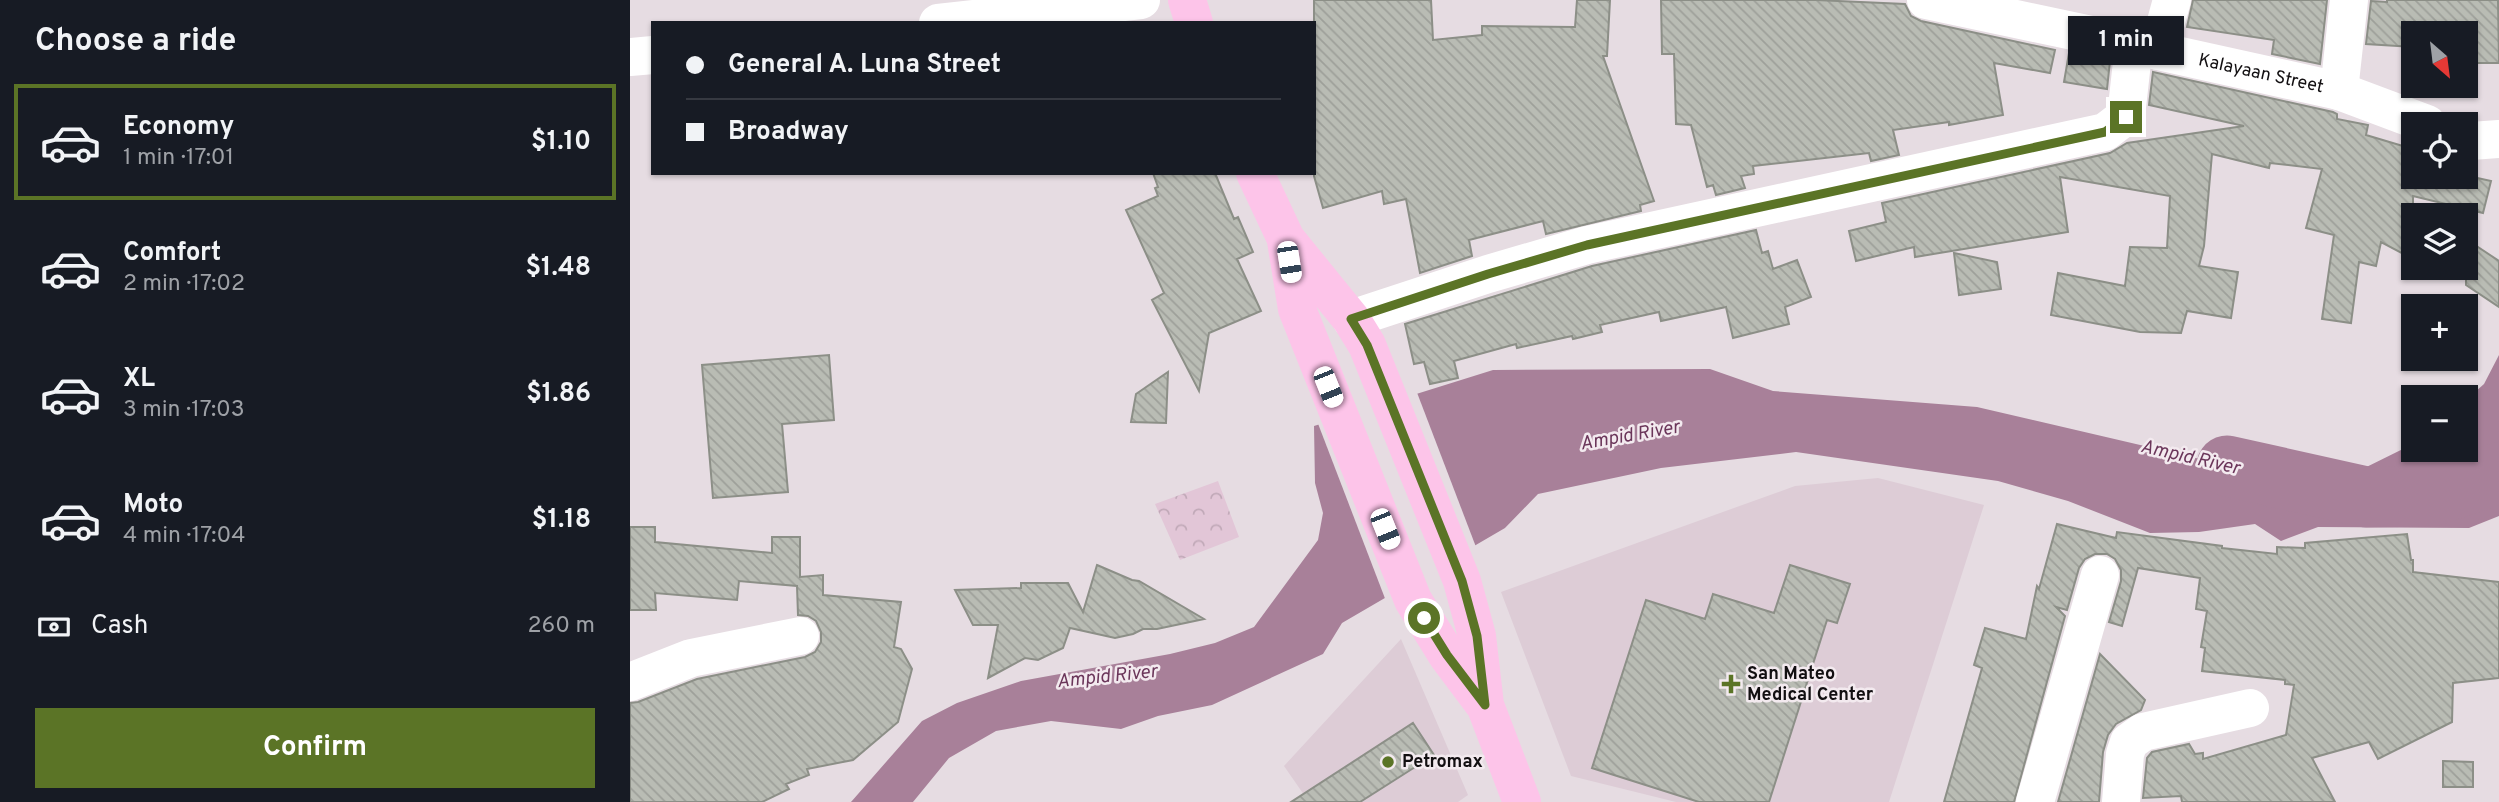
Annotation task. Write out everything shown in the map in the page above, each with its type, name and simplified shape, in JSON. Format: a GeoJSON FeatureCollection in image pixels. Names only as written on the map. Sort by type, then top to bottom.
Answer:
{"type":"FeatureCollection","features":[{"type":"Feature","properties":{"kind":"main road"},"geometry":{"type":"LineString","coordinates":[[1187,0],[1193,21]]}},
{"type":"Feature","properties":{"kind":"main road"},"geometry":{"type":"LineString","coordinates":[[1256,175],[1286,239],[1359,332],[1462,581],[1477,636],[1485,705],[1522,802]]}},
{"type":"Feature","properties":{"kind":"main road"},"geometry":{"type":"LineString","coordinates":[[1286,239],[1297,309],[1413,600],[1447,655],[1485,705]]}},
{"type":"Feature","properties":{"kind":"street"},"geometry":{"type":"LineString","coordinates":[[956,21],[1141,0]]}},
{"type":"Feature","properties":{"kind":"street","name":"Kalayaan Street"},"geometry":{"type":"LineString","coordinates":[[1926,0],[2339,91],[2401,114]]}},
{"type":"Feature","properties":{"kind":"street"},"geometry":{"type":"LineString","coordinates":[[1359,332],[1488,274],[1587,245],[2105,132],[2126,117],[2146,48],[2172,0]]}},
{"type":"Feature","properties":{"kind":"street"},"geometry":{"type":"LineString","coordinates":[[2339,91],[2349,0]]}},
{"type":"Feature","properties":{"kind":"street"},"geometry":{"type":"LineString","coordinates":[[630,57],[651,55]]}},
{"type":"Feature","properties":{"kind":"street"},"geometry":{"type":"LineString","coordinates":[[2478,140],[2499,139]]}},
{"type":"Feature","properties":{"kind":"street"},"geometry":{"type":"LineString","coordinates":[[2035,802],[2100,575]]}},
{"type":"Feature","properties":{"kind":"street"},"geometry":{"type":"LineString","coordinates":[[630,682],[691,658],[800,636]]}},
{"type":"Feature","properties":{"kind":"street"},"geometry":{"type":"LineString","coordinates":[[2121,802],[2125,754],[2129,742],[2143,732],[2250,708]]}},
{"type":"Feature","properties":{"kind":"shaded area","name":"San Mateo Medical Center"},"geometry":{"type":"Polygon","coordinates":[[[1878,478],[1984,505],[1889,802],[1676,802],[1571,776],[1501,592],[1795,486],[1878,478]]]}},
{"type":"Feature","properties":{"kind":"shaded area"},"geometry":{"type":"Polygon","coordinates":[[[1401,639],[1468,795],[1458,802],[1309,802],[1284,766],[1401,639]]]}},
{"type":"Feature","properties":{"kind":"green space"},"geometry":{"type":"Polygon","coordinates":[[[1218,481],[1239,537],[1180,560],[1155,504],[1218,481]]]}},
{"type":"Feature","properties":{"kind":"water"},"geometry":{"type":"Polygon","coordinates":[[[2499,355],[2499,516],[2469,528],[2318,527],[2281,541],[2255,524],[2199,532],[2150,533],[2068,501],[1998,481],[1796,452],[1661,468],[1538,494],[1505,528],[1342,623],[1323,654],[1212,705],[1158,716],[1121,729],[1051,721],[996,731],[949,758],[913,802],[851,802],[922,721],[957,703],[1021,681],[1170,654],[1215,643],[1254,627],[1318,540],[1323,513],[1315,483],[1314,426],[1493,370],[1710,369],[1773,391],[1977,407],[2324,488],[2401,450],[2401,462],[2478,462],[2478,389],[2484,384],[2499,355]]]}},
{"type":"Feature","properties":{"kind":"pier"},"geometry":{"type":"Polygon","coordinates":[[[1416,390],[1476,547],[1386,601],[1317,421],[1416,390]]]}},
{"type":"Feature","properties":{"kind":"building"},"geometry":{"type":"Polygon","coordinates":[[[1314,0],[1431,0],[1433,40],[1482,35],[1482,26],[1575,27],[1577,0],[1610,0],[1607,56],[1603,56],[1654,201],[1640,205],[1641,211],[1546,234],[1543,221],[1469,240],[1472,256],[1420,273],[1406,199],[1384,204],[1382,191],[1323,208],[1314,176],[1314,0]]]}},
{"type":"Feature","properties":{"kind":"building"},"geometry":{"type":"Polygon","coordinates":[[[1661,0],[1816,0],[1905,4],[1911,16],[1921,21],[2055,50],[2050,73],[1994,63],[2003,115],[1949,125],[1949,122],[1893,130],[1899,155],[1871,161],[1869,153],[1753,166],[1754,174],[1741,176],[1745,188],[1716,195],[1713,185],[1707,187],[1691,125],[1676,124],[1674,54],[1662,54],[1661,0]]]}},
{"type":"Feature","properties":{"kind":"building"},"geometry":{"type":"Polygon","coordinates":[[[2193,0],[2327,0],[2320,64],[2272,54],[2274,40],[2187,27],[2193,0]]]}},
{"type":"Feature","properties":{"kind":"building"},"geometry":{"type":"Polygon","coordinates":[[[2498,0],[2499,63],[2478,63],[2478,21],[2401,21],[2401,46],[2366,44],[2371,1],[2498,0]]]}},
{"type":"Feature","properties":{"kind":"building"},"geometry":{"type":"Polygon","coordinates":[[[2069,53],[2110,61],[2107,89],[2064,82],[2069,53]]]}},
{"type":"Feature","properties":{"kind":"building"},"geometry":{"type":"Polygon","coordinates":[[[2153,72],[2333,112],[2337,114],[2337,119],[2368,125],[2366,135],[2401,145],[2401,189],[2478,189],[2478,178],[2491,181],[2483,213],[2478,212],[2478,203],[2442,203],[2413,196],[2413,203],[2401,203],[2401,253],[2381,242],[2376,266],[2359,262],[2351,323],[2322,319],[2334,235],[2306,228],[2322,169],[2270,163],[2269,168],[2212,154],[2204,246],[2199,266],[2238,272],[2231,318],[2187,311],[2181,333],[2140,332],[2051,315],[2058,273],[2125,286],[2130,247],[2167,248],[2170,196],[2060,177],[2068,232],[1915,257],[1914,247],[1856,261],[1849,231],[1886,222],[1882,203],[2110,153],[2127,143],[2244,126],[2149,105],[2153,72]]]}},
{"type":"Feature","properties":{"kind":"building"},"geometry":{"type":"Polygon","coordinates":[[[1154,175],[1216,175],[1234,219],[1238,217],[1253,252],[1237,259],[1261,311],[1209,333],[1199,391],[1152,300],[1164,293],[1126,210],[1158,196],[1155,188],[1158,187],[1154,175]]]}},
{"type":"Feature","properties":{"kind":"building"},"geometry":{"type":"Polygon","coordinates":[[[1756,230],[1762,253],[1768,251],[1773,269],[1797,260],[1811,297],[1785,307],[1789,324],[1733,338],[1726,307],[1661,321],[1659,312],[1600,325],[1602,332],[1573,339],[1572,336],[1517,348],[1516,344],[1454,361],[1458,378],[1430,384],[1424,362],[1414,364],[1405,324],[1592,266],[1756,230]]]}},
{"type":"Feature","properties":{"kind":"building"},"geometry":{"type":"Polygon","coordinates":[[[2478,247],[2499,261],[2499,307],[2466,285],[2466,280],[2478,280],[2478,247]]]}},
{"type":"Feature","properties":{"kind":"building"},"geometry":{"type":"Polygon","coordinates":[[[1954,253],[1997,262],[2001,289],[1959,295],[1954,253]]]}},
{"type":"Feature","properties":{"kind":"building"},"geometry":{"type":"Polygon","coordinates":[[[829,355],[834,420],[782,424],[788,492],[713,498],[702,365],[829,355]]]}},
{"type":"Feature","properties":{"kind":"building"},"geometry":{"type":"Polygon","coordinates":[[[1168,372],[1166,423],[1131,422],[1136,394],[1168,372]]]}},
{"type":"Feature","properties":{"kind":"building"},"geometry":{"type":"Polygon","coordinates":[[[2057,524],[2116,538],[2117,532],[2277,554],[2277,547],[2305,548],[2305,543],[2407,534],[2413,572],[2499,582],[2499,678],[2453,683],[2452,722],[2378,759],[2369,742],[2312,758],[2335,802],[2182,802],[2181,796],[2143,798],[2147,758],[2152,752],[2189,744],[2195,754],[2203,753],[2203,759],[2286,735],[2294,685],[2285,684],[2285,680],[2202,671],[2205,648],[2201,647],[2207,611],[2196,609],[2200,578],[2138,568],[2122,626],[2109,622],[2121,581],[2121,570],[2115,559],[2107,554],[2095,554],[2085,559],[2079,568],[2067,610],[2056,607],[2065,616],[2014,802],[1944,802],[1982,668],[1974,665],[1985,628],[2026,639],[2037,586],[2039,589],[2057,524]]]}},
{"type":"Feature","properties":{"kind":"building"},"geometry":{"type":"Polygon","coordinates":[[[630,527],[655,527],[655,542],[772,553],[772,537],[800,537],[800,577],[823,575],[823,595],[901,602],[894,647],[901,649],[912,669],[898,722],[853,760],[807,769],[809,775],[786,784],[789,789],[762,802],[630,802],[630,703],[697,679],[805,657],[815,652],[821,642],[821,632],[816,621],[808,616],[798,615],[797,586],[739,581],[737,600],[655,593],[656,610],[630,610],[630,527]]]}},
{"type":"Feature","properties":{"kind":"building"},"geometry":{"type":"Polygon","coordinates":[[[1097,565],[1139,581],[1204,619],[1157,629],[1143,629],[1115,638],[1070,628],[1063,648],[1038,660],[1025,658],[988,678],[998,625],[973,625],[955,590],[1021,588],[1021,583],[1068,583],[1083,612],[1097,565]]]}},
{"type":"Feature","properties":{"kind":"building"},"geometry":{"type":"Polygon","coordinates":[[[1790,565],[1850,584],[1837,623],[1827,620],[1769,802],[1699,802],[1592,768],[1646,600],[1705,619],[1713,594],[1774,613],[1790,565]]]}},
{"type":"Feature","properties":{"kind":"building"},"geometry":{"type":"Polygon","coordinates":[[[2100,654],[2145,700],[2141,710],[2116,724],[2108,735],[2103,752],[2099,802],[2058,802],[2100,654]]]}},
{"type":"Feature","properties":{"kind":"building","name":"Petromax"},"geometry":{"type":"Polygon","coordinates":[[[1413,723],[1434,755],[1360,802],[1291,802],[1413,723]]]}},
{"type":"Feature","properties":{"kind":"building"},"geometry":{"type":"Polygon","coordinates":[[[2443,761],[2473,762],[2473,787],[2443,787],[2443,761]]]}},
{"type":"Feature","properties":{"kind":"waterway","name":"Ampid River"},"geometry":{"type":"LineString","coordinates":[[2227,466],[2366,497],[2432,496],[2499,473]]}},
{"type":"Feature","properties":{"kind":"place","name":"San Mateo Medical Center"},"geometry":{"type":"Point","coordinates":[1731,684]}},
{"type":"Feature","properties":{"kind":"place","name":"Petromax"},"geometry":{"type":"Point","coordinates":[1388,762]}},
{"type":"Feature","properties":{"kind":"route"},"geometry":{"type":"LineString","coordinates":[[1424,618],[1447,655],[1485,705],[1477,636],[1462,581],[1367,345],[1351,319],[1587,245],[2105,132],[2126,117]]}}]}
